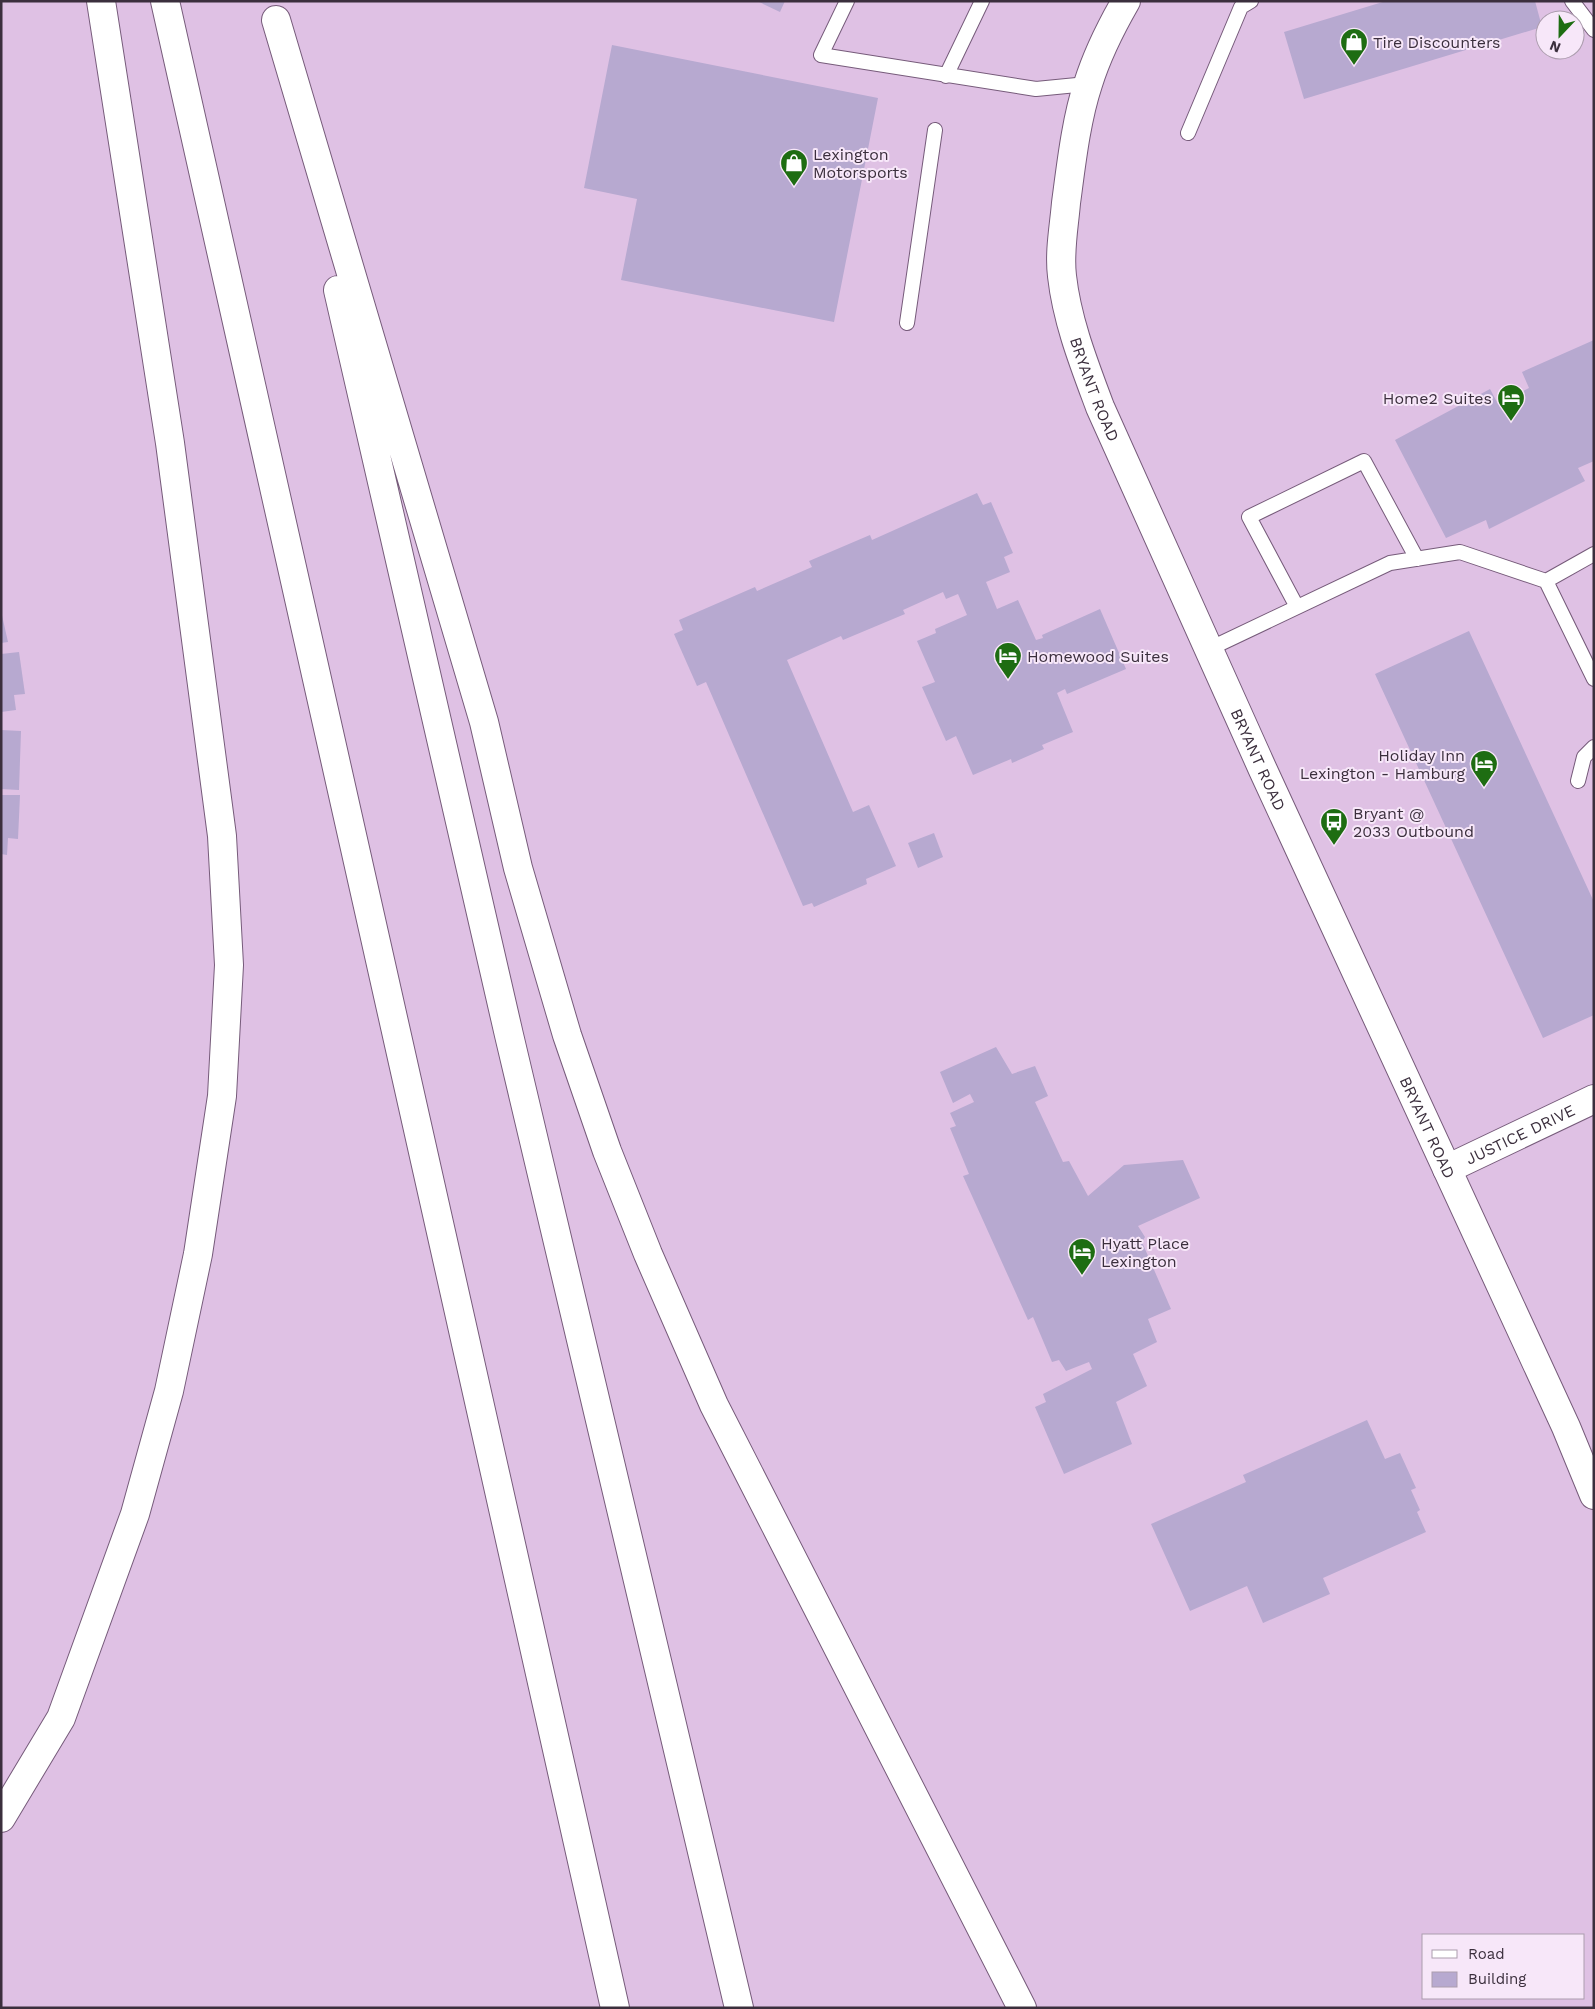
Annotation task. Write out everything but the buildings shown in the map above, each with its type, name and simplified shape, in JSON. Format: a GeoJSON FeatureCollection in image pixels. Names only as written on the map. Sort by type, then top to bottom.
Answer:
{"type":"FeatureCollection","features":[{"type":"Feature","properties":{"kind":"main road"},"geometry":{"type":"LineString","coordinates":[[1,1818],[61,1718],[136,1514],[169,1391],[198,1254],[222,1096],[229,965],[222,836],[170,443],[101,1]]}},
{"type":"Feature","properties":{"kind":"main road"},"geometry":{"type":"LineString","coordinates":[[164,1],[615,2008]]}},
{"type":"Feature","properties":{"kind":"main road","name":"BRYANT ROAD"},"geometry":{"type":"LineString","coordinates":[[1126,1],[1110,28],[1087,84],[1072,157],[1063,235],[1062,275],[1070,318],[1080,356],[1100,407],[1209,649],[1566,1427],[1593,1494]]}},
{"type":"Feature","properties":{"kind":"main road"},"geometry":{"type":"LineString","coordinates":[[274,11],[507,1025],[739,2008]]}},
{"type":"Feature","properties":{"kind":"main road"},"geometry":{"type":"LineString","coordinates":[[274,11],[484,722],[518,868],[567,1036],[607,1152],[648,1254],[714,1405],[1022,2008]]}},
{"type":"Feature","properties":{"kind":"main road","name":"JUSTICE DRIVE"},"geometry":{"type":"LineString","coordinates":[[1447,1169],[1594,1099]]}},
{"type":"Feature","properties":{"kind":"lane"},"geometry":{"type":"LineString","coordinates":[[847,1],[821,55],[1036,89],[1087,84]]}},
{"type":"Feature","properties":{"kind":"lane"},"geometry":{"type":"LineString","coordinates":[[946,76],[982,1]]}},
{"type":"Feature","properties":{"kind":"lane"},"geometry":{"type":"LineString","coordinates":[[1188,133],[1241,7],[1250,1]]}},
{"type":"Feature","properties":{"kind":"lane"},"geometry":{"type":"LineString","coordinates":[[1572,1],[1594,30]]}},
{"type":"Feature","properties":{"kind":"lane"},"geometry":{"type":"LineString","coordinates":[[906,323],[935,130]]}},
{"type":"Feature","properties":{"kind":"lane"},"geometry":{"type":"LineString","coordinates":[[1297,607],[1249,517],[1364,461],[1417,559]]}},
{"type":"Feature","properties":{"kind":"lane"},"geometry":{"type":"LineString","coordinates":[[1209,649],[1390,564],[1460,552],[1546,581],[1594,679]]}},
{"type":"Feature","properties":{"kind":"lane"},"geometry":{"type":"LineString","coordinates":[[1546,581],[1594,554]]}},
{"type":"Feature","properties":{"kind":"lane"},"geometry":{"type":"LineString","coordinates":[[1578,781],[1584,757],[1594,746]]}},
{"type":"Feature","properties":{"kind":"place","name":"Tire Discounters"},"geometry":{"type":"Point","coordinates":[1354,66]}},
{"type":"Feature","properties":{"kind":"place","name":"Lexington Motorsports"},"geometry":{"type":"Point","coordinates":[794,187]}},
{"type":"Feature","properties":{"kind":"place","name":"Home2 Suites"},"geometry":{"type":"Point","coordinates":[1511,422]}},
{"type":"Feature","properties":{"kind":"place","name":"Homewood Suites"},"geometry":{"type":"Point","coordinates":[1008,680]}},
{"type":"Feature","properties":{"kind":"place","name":"Holiday Inn Lexington - Hamburg"},"geometry":{"type":"Point","coordinates":[1484,788]}},
{"type":"Feature","properties":{"kind":"place","name":"Bryant @ 2033 Outbound"},"geometry":{"type":"Point","coordinates":[1334,846]}},
{"type":"Feature","properties":{"kind":"place","name":"Hyatt Place Lexington"},"geometry":{"type":"Point","coordinates":[1082,1276]}}]}
